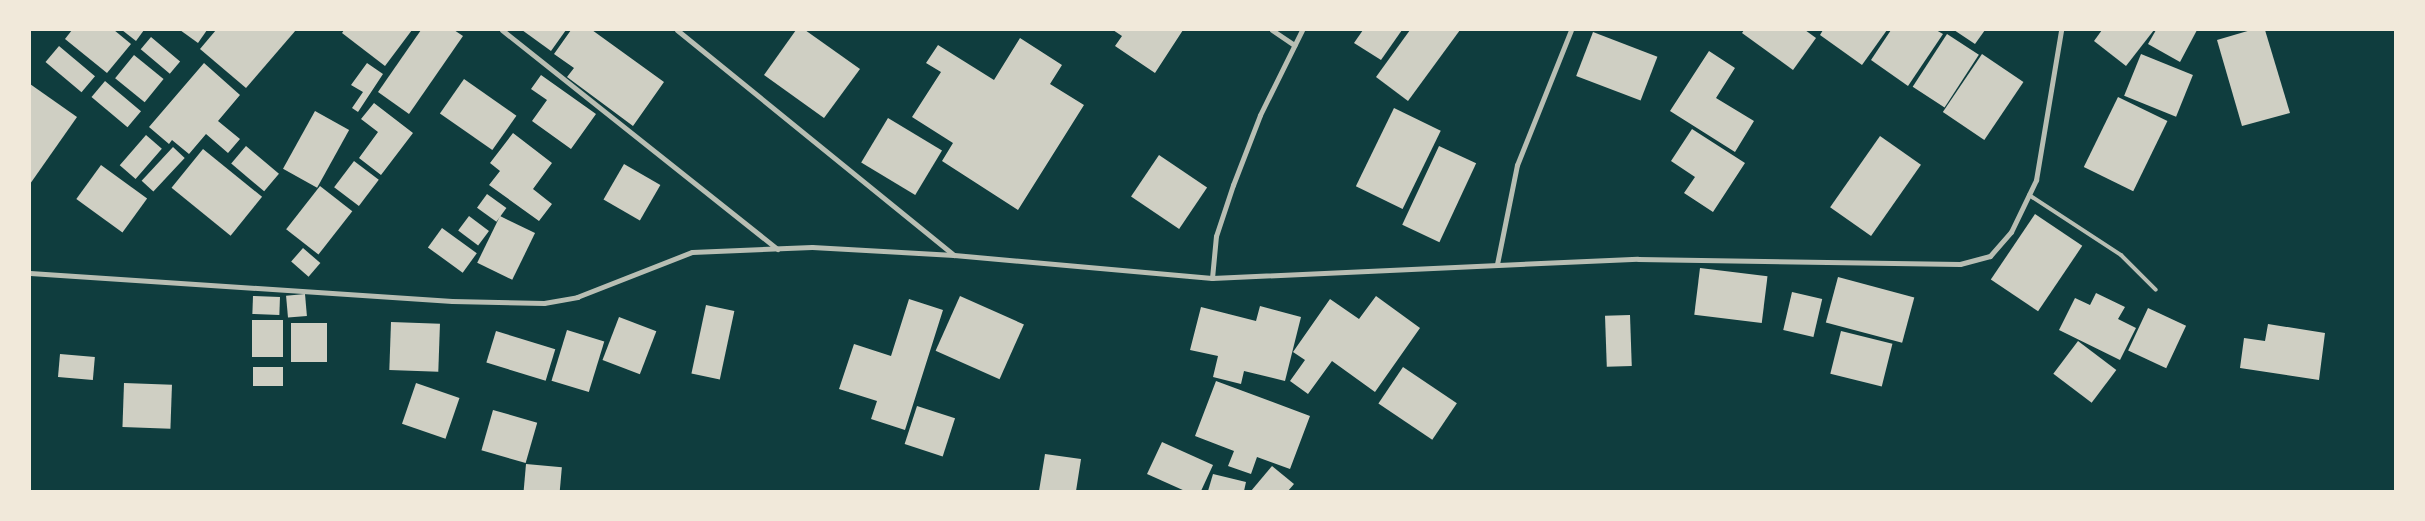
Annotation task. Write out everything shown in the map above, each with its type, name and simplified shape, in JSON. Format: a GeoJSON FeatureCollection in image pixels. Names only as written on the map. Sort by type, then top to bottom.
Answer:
{"type":"FeatureCollection","features":[{"type":"Feature","properties":{"kind":"street"},"geometry":{"type":"LineString","coordinates":[[502,30],[777,249]]}},
{"type":"Feature","properties":{"kind":"street"},"geometry":{"type":"LineString","coordinates":[[677,30],[954,255]]}},
{"type":"Feature","properties":{"kind":"street"},"geometry":{"type":"LineString","coordinates":[[1272,30],[1294,45]]}},
{"type":"Feature","properties":{"kind":"street"},"geometry":{"type":"LineString","coordinates":[[1212,278],[1216,236],[1233,185],[1260,115],[1302,30]]}},
{"type":"Feature","properties":{"kind":"street"},"geometry":{"type":"LineString","coordinates":[[1498,264],[1517,165],[1571,30]]}},
{"type":"Feature","properties":{"kind":"street"},"geometry":{"type":"LineString","coordinates":[[30,273],[452,301],[544,303],[577,297],[692,252],[812,247],[954,255],[1212,278],[1638,259],[1960,264],[1990,256],[2011,232],[2036,180],[2061,30]]}},
{"type":"Feature","properties":{"kind":"lane"},"geometry":{"type":"LineString","coordinates":[[2029,195],[2121,255],[2156,290]]}},
{"type":"Feature","properties":{"kind":"building"},"geometry":{"type":"Polygon","coordinates":[[[72,30],[114,30],[131,44],[107,73],[65,39],[72,30]]]}},
{"type":"Feature","properties":{"kind":"building"},"geometry":{"type":"Polygon","coordinates":[[[122,30],[144,30],[136,41],[122,30]]]}},
{"type":"Feature","properties":{"kind":"building"},"geometry":{"type":"Polygon","coordinates":[[[180,30],[207,30],[198,43],[180,30]]]}},
{"type":"Feature","properties":{"kind":"building"},"geometry":{"type":"Polygon","coordinates":[[[216,30],[296,30],[246,88],[200,49],[216,30]]]}},
{"type":"Feature","properties":{"kind":"building"},"geometry":{"type":"Polygon","coordinates":[[[344,30],[412,30],[385,66],[342,33],[344,30]]]}},
{"type":"Feature","properties":{"kind":"building"},"geometry":{"type":"Polygon","coordinates":[[[421,30],[454,30],[463,36],[409,114],[378,92],[421,30]]]}},
{"type":"Feature","properties":{"kind":"building"},"geometry":{"type":"Polygon","coordinates":[[[522,30],[566,30],[551,51],[522,30]]]}},
{"type":"Feature","properties":{"kind":"building"},"geometry":{"type":"Polygon","coordinates":[[[571,30],[592,30],[664,82],[633,126],[567,77],[574,68],[554,54],[571,30]]]}},
{"type":"Feature","properties":{"kind":"building"},"geometry":{"type":"Polygon","coordinates":[[[796,30],[805,30],[860,69],[824,118],[764,75],[796,30]]]}},
{"type":"Feature","properties":{"kind":"building"},"geometry":{"type":"Polygon","coordinates":[[[1113,30],[1183,30],[1155,73],[1115,46],[1122,36],[1113,30]]]}},
{"type":"Feature","properties":{"kind":"building"},"geometry":{"type":"Polygon","coordinates":[[[1363,30],[1402,30],[1381,60],[1354,43],[1363,30]]]}},
{"type":"Feature","properties":{"kind":"building"},"geometry":{"type":"Polygon","coordinates":[[[1410,30],[1460,30],[1408,101],[1376,77],[1410,30]]]}},
{"type":"Feature","properties":{"kind":"building"},"geometry":{"type":"Polygon","coordinates":[[[1744,30],[1805,30],[1816,38],[1793,70],[1742,33],[1744,30]]]}},
{"type":"Feature","properties":{"kind":"building"},"geometry":{"type":"Polygon","coordinates":[[[1823,30],[1887,30],[1862,65],[1820,35],[1823,30]]]}},
{"type":"Feature","properties":{"kind":"building"},"geometry":{"type":"Polygon","coordinates":[[[1891,30],[1936,30],[1943,34],[1908,86],[1871,60],[1891,30]]]}},
{"type":"Feature","properties":{"kind":"building"},"geometry":{"type":"Polygon","coordinates":[[[1954,30],[1985,30],[1975,44],[1954,30]]]}},
{"type":"Feature","properties":{"kind":"building"},"geometry":{"type":"Polygon","coordinates":[[[2102,30],[2154,30],[2126,66],[2094,41],[2102,30]]]}},
{"type":"Feature","properties":{"kind":"building"},"geometry":{"type":"Polygon","coordinates":[[[2156,30],[2197,30],[2180,62],[2148,44],[2156,30]]]}},
{"type":"Feature","properties":{"kind":"building"},"geometry":{"type":"Polygon","coordinates":[[[2251,30],[2265,30],[2290,113],[2242,126],[2217,40],[2251,30]]]}},
{"type":"Feature","properties":{"kind":"building"},"geometry":{"type":"Polygon","coordinates":[[[1593,32],[1657,57],[1641,101],[1576,76],[1593,32]]]}},
{"type":"Feature","properties":{"kind":"building"},"geometry":{"type":"Polygon","coordinates":[[[1947,34],[1979,55],[1945,108],[1913,87],[1947,34]]]}},
{"type":"Feature","properties":{"kind":"building"},"geometry":{"type":"Polygon","coordinates":[[[151,37],[180,61],[170,74],[141,49],[151,37]]]}},
{"type":"Feature","properties":{"kind":"building"},"geometry":{"type":"Polygon","coordinates":[[[1020,38],[1062,65],[1050,84],[1084,105],[1018,210],[942,161],[953,143],[912,117],[941,72],[926,63],[938,45],[994,80],[1020,38]]]}},
{"type":"Feature","properties":{"kind":"building"},"geometry":{"type":"Polygon","coordinates":[[[59,46],[95,76],[82,92],[46,62],[59,46]]]}},
{"type":"Feature","properties":{"kind":"building"},"geometry":{"type":"Polygon","coordinates":[[[1709,51],[1735,68],[1716,98],[1754,121],[1735,152],[1670,111],[1709,51]]]}},
{"type":"Feature","properties":{"kind":"building"},"geometry":{"type":"Polygon","coordinates":[[[1982,54],[2023,82],[1984,140],[1943,112],[1982,54]]]}},
{"type":"Feature","properties":{"kind":"building"},"geometry":{"type":"Polygon","coordinates":[[[2141,54],[2193,75],[2176,117],[2124,96],[2141,54]]]}},
{"type":"Feature","properties":{"kind":"building"},"geometry":{"type":"Polygon","coordinates":[[[134,55],[164,79],[145,102],[115,78],[134,55]]]}},
{"type":"Feature","properties":{"kind":"building"},"geometry":{"type":"Polygon","coordinates":[[[204,63],[240,95],[218,121],[240,139],[228,153],[206,134],[189,154],[172,140],[169,144],[149,127],[204,63]]]}},
{"type":"Feature","properties":{"kind":"building"},"geometry":{"type":"Polygon","coordinates":[[[367,63],[383,74],[358,112],[352,108],[363,92],[351,85],[367,63]]]}},
{"type":"Feature","properties":{"kind":"building"},"geometry":{"type":"Polygon","coordinates":[[[541,75],[596,114],[571,149],[532,121],[547,100],[531,89],[541,75]]]}},
{"type":"Feature","properties":{"kind":"building"},"geometry":{"type":"Polygon","coordinates":[[[464,79],[516,116],[492,150],[440,113],[464,79]]]}},
{"type":"Feature","properties":{"kind":"building"},"geometry":{"type":"Polygon","coordinates":[[[105,81],[141,111],[128,127],[92,97],[105,81]]]}},
{"type":"Feature","properties":{"kind":"building"},"geometry":{"type":"Polygon","coordinates":[[[30,84],[77,117],[30,184],[30,84]]]}},
{"type":"Feature","properties":{"kind":"building"},"geometry":{"type":"Polygon","coordinates":[[[2118,97],[2167,121],[2133,191],[2084,167],[2118,97]]]}},
{"type":"Feature","properties":{"kind":"building"},"geometry":{"type":"Polygon","coordinates":[[[374,103],[413,133],[381,175],[359,158],[378,132],[361,119],[374,103]]]}},
{"type":"Feature","properties":{"kind":"building"},"geometry":{"type":"Polygon","coordinates":[[[1394,108],[1441,131],[1403,209],[1356,186],[1394,108]]]}},
{"type":"Feature","properties":{"kind":"building"},"geometry":{"type":"Polygon","coordinates":[[[315,111],[349,130],[317,188],[283,169],[315,111]]]}},
{"type":"Feature","properties":{"kind":"building"},"geometry":{"type":"Polygon","coordinates":[[[888,118],[942,150],[915,195],[861,163],[888,118]]]}},
{"type":"Feature","properties":{"kind":"building"},"geometry":{"type":"Polygon","coordinates":[[[1692,129],[1745,163],[1713,212],[1684,193],[1695,177],[1671,161],[1692,129]]]}},
{"type":"Feature","properties":{"kind":"building"},"geometry":{"type":"Polygon","coordinates":[[[513,133],[552,163],[533,189],[552,204],[539,221],[489,185],[500,171],[490,163],[513,133]]]}},
{"type":"Feature","properties":{"kind":"building"},"geometry":{"type":"Polygon","coordinates":[[[146,135],[162,149],[136,179],[120,165],[146,135]]]}},
{"type":"Feature","properties":{"kind":"building"},"geometry":{"type":"Polygon","coordinates":[[[1880,136],[1921,165],[1871,236],[1830,207],[1880,136]]]}},
{"type":"Feature","properties":{"kind":"building"},"geometry":{"type":"Polygon","coordinates":[[[246,146],[279,174],[264,191],[231,164],[246,146]]]}},
{"type":"Feature","properties":{"kind":"building"},"geometry":{"type":"Polygon","coordinates":[[[1439,146],[1476,163],[1439,242],[1402,225],[1439,146]]]}},
{"type":"Feature","properties":{"kind":"building"},"geometry":{"type":"Polygon","coordinates":[[[173,147],[185,158],[153,192],[142,181],[173,147]]]}},
{"type":"Feature","properties":{"kind":"building"},"geometry":{"type":"Polygon","coordinates":[[[203,149],[262,197],[231,236],[172,188],[203,149]]]}},
{"type":"Feature","properties":{"kind":"building"},"geometry":{"type":"Polygon","coordinates":[[[1159,155],[1207,187],[1179,229],[1131,196],[1159,155]]]}},
{"type":"Feature","properties":{"kind":"building"},"geometry":{"type":"Polygon","coordinates":[[[354,161],[379,180],[359,206],[334,187],[354,161]]]}},
{"type":"Feature","properties":{"kind":"building"},"geometry":{"type":"Polygon","coordinates":[[[624,164],[660,185],[640,221],[604,200],[624,164]]]}},
{"type":"Feature","properties":{"kind":"building"},"geometry":{"type":"Polygon","coordinates":[[[101,165],[147,199],[122,232],[76,199],[101,165]]]}},
{"type":"Feature","properties":{"kind":"building"},"geometry":{"type":"Polygon","coordinates":[[[320,186],[352,211],[318,255],[286,229],[320,186]]]}},
{"type":"Feature","properties":{"kind":"building"},"geometry":{"type":"Polygon","coordinates":[[[487,194],[506,208],[496,222],[477,208],[487,194]]]}},
{"type":"Feature","properties":{"kind":"building"},"geometry":{"type":"Polygon","coordinates":[[[2035,214],[2082,246],[2038,311],[1991,279],[2035,214]]]}},
{"type":"Feature","properties":{"kind":"building"},"geometry":{"type":"Polygon","coordinates":[[[469,216],[489,231],[478,245],[458,230],[469,216]]]}},
{"type":"Feature","properties":{"kind":"building"},"geometry":{"type":"Polygon","coordinates":[[[500,216],[535,233],[512,280],[477,263],[500,216]]]}},
{"type":"Feature","properties":{"kind":"building"},"geometry":{"type":"Polygon","coordinates":[[[442,228],[477,253],[463,273],[428,247],[442,228]]]}},
{"type":"Feature","properties":{"kind":"building"},"geometry":{"type":"Polygon","coordinates":[[[303,248],[320,263],[309,277],[291,262],[303,248]]]}},
{"type":"Feature","properties":{"kind":"building"},"geometry":{"type":"Polygon","coordinates":[[[1700,268],[1767,276],[1762,323],[1694,315],[1700,268]]]}},
{"type":"Feature","properties":{"kind":"building"},"geometry":{"type":"Polygon","coordinates":[[[1838,277],[1914,297],[1902,343],[1826,322],[1838,277]]]}},
{"type":"Feature","properties":{"kind":"building"},"geometry":{"type":"Polygon","coordinates":[[[1792,292],[1822,299],[1813,337],[1783,330],[1792,292]]]}},
{"type":"Feature","properties":{"kind":"building"},"geometry":{"type":"Polygon","coordinates":[[[2096,293],[2125,307],[2118,319],[2136,328],[2120,360],[2059,330],[2075,298],[2090,305],[2096,293]]]}},
{"type":"Feature","properties":{"kind":"building"},"geometry":{"type":"Polygon","coordinates":[[[305,294],[307,316],[288,318],[286,296],[305,294]]]}},
{"type":"Feature","properties":{"kind":"building"},"geometry":{"type":"Polygon","coordinates":[[[253,296],[280,297],[279,315],[252,314],[253,296]]]}},
{"type":"Feature","properties":{"kind":"building"},"geometry":{"type":"Polygon","coordinates":[[[960,296],[1024,324],[1000,379],[936,351],[960,296]]]}},
{"type":"Feature","properties":{"kind":"building"},"geometry":{"type":"Polygon","coordinates":[[[1376,296],[1420,328],[1375,392],[1332,361],[1308,394],[1290,381],[1305,360],[1293,352],[1330,299],[1359,319],[1376,296]]]}},
{"type":"Feature","properties":{"kind":"building"},"geometry":{"type":"Polygon","coordinates":[[[909,299],[943,310],[905,430],[871,419],[877,401],[839,389],[854,344],[891,356],[909,299]]]}},
{"type":"Feature","properties":{"kind":"building"},"geometry":{"type":"Polygon","coordinates":[[[706,305],[734,311],[720,379],[691,373],[706,305]]]}},
{"type":"Feature","properties":{"kind":"building"},"geometry":{"type":"Polygon","coordinates":[[[1260,306],[1301,317],[1285,381],[1244,371],[1241,384],[1213,377],[1218,356],[1190,350],[1201,307],[1256,321],[1260,306]]]}},
{"type":"Feature","properties":{"kind":"building"},"geometry":{"type":"Polygon","coordinates":[[[2148,308],[2186,326],[2166,368],[2128,351],[2148,308]]]}},
{"type":"Feature","properties":{"kind":"building"},"geometry":{"type":"Polygon","coordinates":[[[1630,315],[1632,366],[1607,367],[1605,316],[1630,315]]]}},
{"type":"Feature","properties":{"kind":"building"},"geometry":{"type":"Polygon","coordinates":[[[619,317],[656,331],[640,374],[603,360],[619,317]]]}},
{"type":"Feature","properties":{"kind":"building"},"geometry":{"type":"Polygon","coordinates":[[[252,320],[283,320],[283,357],[252,357],[252,320]]]}},
{"type":"Feature","properties":{"kind":"building"},"geometry":{"type":"Polygon","coordinates":[[[391,322],[440,324],[438,372],[389,370],[391,322]]]}},
{"type":"Feature","properties":{"kind":"building"},"geometry":{"type":"Polygon","coordinates":[[[291,323],[327,323],[327,362],[291,362],[291,323]]]}},
{"type":"Feature","properties":{"kind":"building"},"geometry":{"type":"Polygon","coordinates":[[[2268,324],[2325,333],[2319,380],[2240,368],[2244,338],[2265,341],[2268,324]]]}},
{"type":"Feature","properties":{"kind":"building"},"geometry":{"type":"Polygon","coordinates":[[[567,330],[604,341],[589,392],[552,381],[567,330]]]}},
{"type":"Feature","properties":{"kind":"building"},"geometry":{"type":"Polygon","coordinates":[[[496,331],[555,349],[546,381],[486,363],[496,331]]]}},
{"type":"Feature","properties":{"kind":"building"},"geometry":{"type":"Polygon","coordinates":[[[1841,331],[1892,344],[1882,387],[1830,374],[1841,331]]]}},
{"type":"Feature","properties":{"kind":"building"},"geometry":{"type":"Polygon","coordinates":[[[2078,341],[2116,370],[2092,403],[2053,374],[2078,341]]]}},
{"type":"Feature","properties":{"kind":"building"},"geometry":{"type":"Polygon","coordinates":[[[60,354],[95,357],[93,380],[58,377],[60,354]]]}},
{"type":"Feature","properties":{"kind":"building"},"geometry":{"type":"Polygon","coordinates":[[[253,367],[283,367],[283,386],[253,386],[253,367]]]}},
{"type":"Feature","properties":{"kind":"building"},"geometry":{"type":"Polygon","coordinates":[[[1403,367],[1457,403],[1432,440],[1378,403],[1403,367]]]}},
{"type":"Feature","properties":{"kind":"building"},"geometry":{"type":"Polygon","coordinates":[[[1216,381],[1310,416],[1290,469],[1257,457],[1251,474],[1228,466],[1234,451],[1195,436],[1216,381]]]}},
{"type":"Feature","properties":{"kind":"building"},"geometry":{"type":"Polygon","coordinates":[[[124,383],[172,385],[170,429],[122,427],[124,383]]]}},
{"type":"Feature","properties":{"kind":"building"},"geometry":{"type":"Polygon","coordinates":[[[416,383],[459,398],[445,439],[402,424],[416,383]]]}},
{"type":"Feature","properties":{"kind":"building"},"geometry":{"type":"Polygon","coordinates":[[[917,406],[955,418],[943,456],[905,444],[917,406]]]}},
{"type":"Feature","properties":{"kind":"building"},"geometry":{"type":"Polygon","coordinates":[[[493,410],[537,423],[526,463],[481,450],[493,410]]]}},
{"type":"Feature","properties":{"kind":"building"},"geometry":{"type":"Polygon","coordinates":[[[1162,442],[1213,465],[1201,491],[1185,491],[1147,474],[1162,442]]]}},
{"type":"Feature","properties":{"kind":"building"},"geometry":{"type":"Polygon","coordinates":[[[1045,454],[1081,459],[1076,491],[1039,491],[1045,454]]]}},
{"type":"Feature","properties":{"kind":"building"},"geometry":{"type":"Polygon","coordinates":[[[526,464],[562,467],[560,491],[524,491],[526,464]]]}},
{"type":"Feature","properties":{"kind":"building"},"geometry":{"type":"Polygon","coordinates":[[[1272,466],[1294,484],[1288,491],[1251,491],[1272,466]]]}},
{"type":"Feature","properties":{"kind":"building"},"geometry":{"type":"Polygon","coordinates":[[[1213,474],[1246,482],[1244,491],[1208,491],[1213,474]]]}}]}
